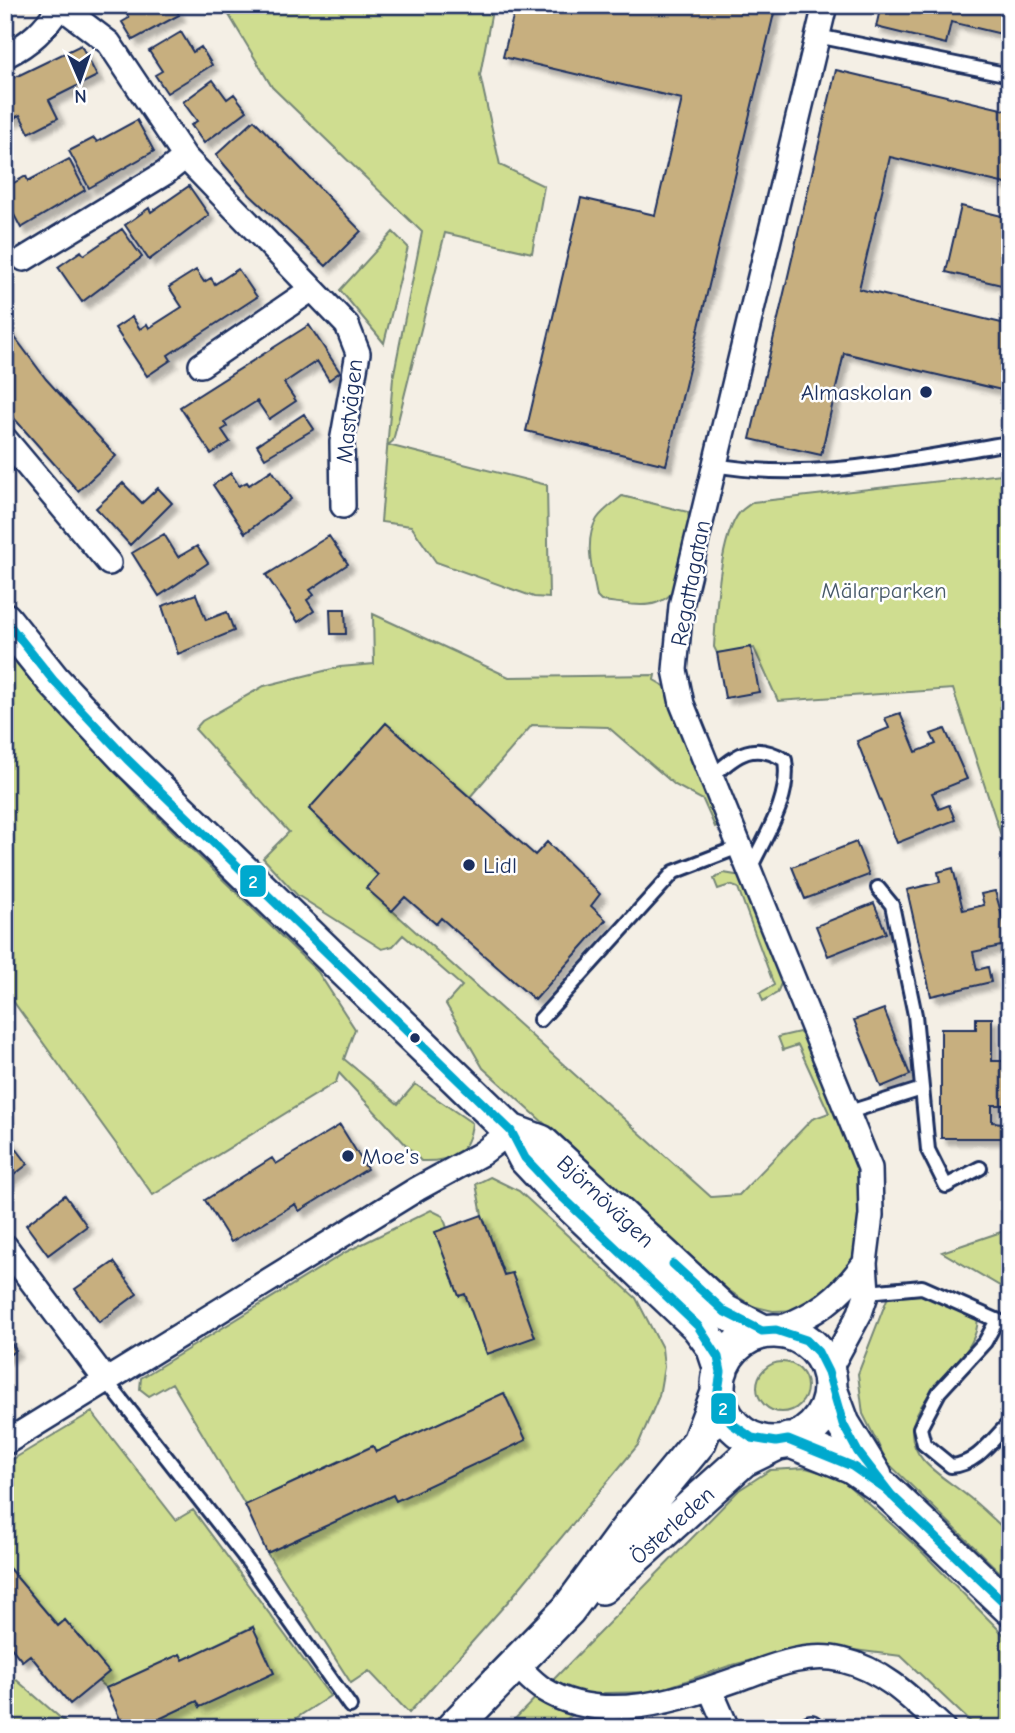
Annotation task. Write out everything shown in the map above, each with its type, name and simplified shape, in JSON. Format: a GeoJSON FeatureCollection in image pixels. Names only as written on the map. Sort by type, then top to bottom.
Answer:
{"type":"FeatureCollection","features":[{"type":"Feature","properties":{"kind":"main road","name":"Björnövägen"},"geometry":{"type":"LineString","coordinates":[[5,620],[53,680],[127,759],[511,1131],[525,1158],[556,1191],[698,1326],[713,1346],[720,1381]]}},
{"type":"Feature","properties":{"kind":"main road","name":"Björnövägen"},"geometry":{"type":"LineString","coordinates":[[511,1131],[541,1142],[725,1312],[769,1331]]}},
{"type":"Feature","properties":{"kind":"main road"},"geometry":{"type":"LineString","coordinates":[[885,1489],[858,1452],[843,1423],[818,1352],[806,1340],[769,1331],[747,1337],[733,1349],[720,1381],[728,1419],[740,1431],[756,1440],[783,1442],[852,1466],[885,1489],[1010,1608]]}},
{"type":"Feature","properties":{"kind":"main road","name":"Österleden"},"geometry":{"type":"LineString","coordinates":[[453,1728],[568,1610],[629,1527],[699,1442],[720,1381]]}},
{"type":"Feature","properties":{"kind":"main road"},"geometry":{"type":"LineString","coordinates":[[783,1442],[815,1425],[825,1411],[829,1381]]}},
{"type":"Feature","properties":{"kind":"main road","name":"Österleden"},"geometry":{"type":"LineString","coordinates":[[568,1610],[609,1582],[743,1461],[783,1442]]}},
{"type":"Feature","properties":{"kind":"street","name":"Mastvägen"},"geometry":{"type":"LineString","coordinates":[[5,56],[25,46],[46,29],[60,5],[109,43],[185,157],[347,325],[358,353],[342,442],[343,506]]}},
{"type":"Feature","properties":{"kind":"street","name":"Regattagatan"},"geometry":{"type":"LineString","coordinates":[[825,5],[681,606],[675,670],[682,705],[870,1168],[871,1215],[865,1263],[867,1292],[829,1381]]}},
{"type":"Feature","properties":{"kind":"street"},"geometry":{"type":"LineString","coordinates":[[24,259],[164,173],[185,157]]}},
{"type":"Feature","properties":{"kind":"street"},"geometry":{"type":"LineString","coordinates":[[201,365],[312,289]]}},
{"type":"Feature","properties":{"kind":"street"},"geometry":{"type":"LineString","coordinates":[[5,439],[108,563]]}},
{"type":"Feature","properties":{"kind":"street"},"geometry":{"type":"LineString","coordinates":[[5,1443],[105,1379],[481,1154],[511,1131]]}},
{"type":"Feature","properties":{"kind":"street"},"geometry":{"type":"LineString","coordinates":[[5,1246],[105,1379]]}},
{"type":"Feature","properties":{"kind":"street"},"geometry":{"type":"LineString","coordinates":[[769,1331],[813,1316],[849,1285],[865,1263]]}},
{"type":"Feature","properties":{"kind":"street"},"geometry":{"type":"LineString","coordinates":[[515,1664],[542,1689],[580,1705],[604,1709],[656,1703],[710,1689],[780,1663],[839,1659],[870,1669],[902,1689],[943,1728]]}},
{"type":"Feature","properties":{"kind":"street"},"geometry":{"type":"LineString","coordinates":[[710,1689],[727,1728]]}},
{"type":"Feature","properties":{"kind":"lane"},"geometry":{"type":"LineString","coordinates":[[817,36],[1010,75]]}},
{"type":"Feature","properties":{"kind":"lane"},"geometry":{"type":"LineString","coordinates":[[715,465],[752,472],[831,471],[1010,443]]}},
{"type":"Feature","properties":{"kind":"lane"},"geometry":{"type":"LineString","coordinates":[[711,777],[750,750],[769,751],[785,760],[787,777],[784,796],[749,871]]}},
{"type":"Feature","properties":{"kind":"lane"},"geometry":{"type":"LineString","coordinates":[[540,1020],[674,872],[739,847]]}},
{"type":"Feature","properties":{"kind":"lane"},"geometry":{"type":"LineString","coordinates":[[878,888],[892,905],[915,1015],[928,1150],[946,1186],[980,1168]]}},
{"type":"Feature","properties":{"kind":"lane"},"geometry":{"type":"LineString","coordinates":[[846,1113],[922,1089]]}},
{"type":"Feature","properties":{"kind":"lane"},"geometry":{"type":"LineString","coordinates":[[867,1292],[922,1287],[1010,1326]]}},
{"type":"Feature","properties":{"kind":"lane"},"geometry":{"type":"LineString","coordinates":[[997,1320],[985,1342],[939,1392],[920,1428],[925,1444],[951,1466],[963,1465],[1010,1422]]}},
{"type":"Feature","properties":{"kind":"lane"},"geometry":{"type":"LineString","coordinates":[[105,1379],[243,1555],[350,1706]]}},
{"type":"Feature","properties":{"kind":"green space"},"geometry":{"type":"Polygon","coordinates":[[[223,5],[493,5],[480,75],[500,165],[544,186],[532,253],[445,233],[393,441],[388,445],[547,485],[549,598],[534,597],[436,562],[411,526],[381,522],[393,378],[422,232],[272,87],[223,5]]]}},
{"type":"Feature","properties":{"kind":"green space"},"geometry":{"type":"Polygon","coordinates":[[[393,232],[408,247],[384,343],[340,290],[393,232]]]}},
{"type":"Feature","properties":{"kind":"green space","name":"Mälarparken"},"geometry":{"type":"Polygon","coordinates":[[[1010,473],[1010,863],[953,689],[778,701],[754,648],[717,653],[714,647],[720,576],[727,539],[740,512],[753,502],[1010,473]]]}},
{"type":"Feature","properties":{"kind":"green space"},"geometry":{"type":"Polygon","coordinates":[[[622,496],[688,512],[690,536],[687,564],[676,588],[656,603],[628,604],[601,601],[597,597],[590,557],[593,527],[602,513],[622,496]]]}},
{"type":"Feature","properties":{"kind":"green space"},"geometry":{"type":"Polygon","coordinates":[[[373,614],[509,677],[655,675],[654,680],[673,691],[723,824],[715,827],[703,800],[675,785],[608,727],[532,725],[470,797],[386,723],[309,809],[378,875],[367,888],[711,1197],[739,1195],[812,1119],[829,1113],[798,1045],[783,1050],[778,1037],[799,1032],[814,1045],[865,1168],[865,1224],[852,1268],[805,1310],[773,1311],[752,1306],[727,1289],[483,1068],[446,1004],[462,986],[403,935],[393,946],[382,949],[297,895],[263,858],[289,832],[195,729],[202,721],[264,686],[340,667],[374,664],[373,614]]]}},
{"type":"Feature","properties":{"kind":"green space"},"geometry":{"type":"Polygon","coordinates":[[[5,648],[141,800],[318,972],[355,1029],[344,1059],[398,1104],[415,1084],[472,1123],[467,1143],[462,1149],[449,1158],[421,1161],[339,1073],[336,1082],[153,1195],[5,990],[5,648]]]}},
{"type":"Feature","properties":{"kind":"green space"},"geometry":{"type":"Polygon","coordinates":[[[724,873],[741,876],[783,979],[777,993],[763,1001],[760,993],[774,985],[738,888],[730,885],[718,889],[714,879],[724,873]]]}},
{"type":"Feature","properties":{"kind":"green space"},"geometry":{"type":"Polygon","coordinates":[[[490,1177],[519,1191],[636,1298],[662,1348],[664,1367],[659,1396],[638,1445],[512,1597],[409,1713],[369,1671],[351,1683],[267,1553],[393,1495],[396,1500],[525,1440],[504,1393],[376,1452],[372,1446],[245,1505],[172,1383],[149,1396],[140,1389],[141,1378],[346,1252],[431,1210],[443,1216],[447,1228],[436,1232],[459,1296],[465,1294],[487,1354],[534,1337],[512,1273],[504,1275],[482,1215],[476,1184],[490,1177]]]}},
{"type":"Feature","properties":{"kind":"green space"},"geometry":{"type":"Polygon","coordinates":[[[1010,1229],[1010,1292],[942,1252],[1010,1229]]]}},
{"type":"Feature","properties":{"kind":"green space"},"geometry":{"type":"Polygon","coordinates":[[[903,1284],[975,1306],[977,1326],[970,1346],[925,1401],[914,1420],[913,1439],[927,1465],[1010,1534],[1010,1582],[887,1462],[863,1414],[858,1374],[887,1299],[903,1284]]]}},
{"type":"Feature","properties":{"kind":"green space"},"geometry":{"type":"Polygon","coordinates":[[[782,1362],[799,1370],[807,1387],[799,1404],[782,1412],[765,1404],[757,1387],[765,1370],[782,1362]]]}},
{"type":"Feature","properties":{"kind":"green space"},"geometry":{"type":"Polygon","coordinates":[[[92,1412],[176,1520],[193,1510],[330,1696],[281,1728],[140,1728],[197,1701],[200,1707],[252,1627],[183,1660],[180,1654],[106,1688],[98,1681],[108,1672],[65,1620],[58,1626],[8,1567],[5,1569],[5,1464],[92,1412]]]}},
{"type":"Feature","properties":{"kind":"green space"},"geometry":{"type":"Polygon","coordinates":[[[806,1468],[840,1478],[917,1547],[1010,1641],[1010,1728],[977,1728],[901,1656],[823,1646],[781,1652],[729,1666],[654,1692],[604,1693],[554,1728],[506,1728],[739,1490],[770,1470],[806,1468]]]}},
{"type":"Feature","properties":{"kind":"green space"},"geometry":{"type":"Polygon","coordinates":[[[5,1670],[72,1728],[19,1728],[5,1703],[5,1670]]]}},
{"type":"Feature","properties":{"kind":"building"},"geometry":{"type":"Polygon","coordinates":[[[121,5],[174,5],[179,15],[133,40],[122,22],[129,18],[121,5]]]}},
{"type":"Feature","properties":{"kind":"building"},"geometry":{"type":"Polygon","coordinates":[[[516,5],[776,5],[666,465],[526,431],[581,198],[655,215],[682,99],[503,57],[516,5]]]}},
{"type":"Feature","properties":{"kind":"building"},"geometry":{"type":"Polygon","coordinates":[[[881,5],[1010,5],[1010,36],[951,22],[946,44],[876,27],[881,5]]]}},
{"type":"Feature","properties":{"kind":"building"},"geometry":{"type":"Polygon","coordinates":[[[181,32],[193,52],[201,47],[212,65],[167,93],[155,75],[162,71],[149,51],[181,32]]]}},
{"type":"Feature","properties":{"kind":"building"},"geometry":{"type":"Polygon","coordinates":[[[81,45],[97,76],[49,100],[58,118],[29,133],[20,115],[5,122],[5,82],[81,45]]]}},
{"type":"Feature","properties":{"kind":"building"},"geometry":{"type":"Polygon","coordinates":[[[836,70],[1010,111],[1010,185],[890,157],[859,289],[1010,325],[1010,392],[844,353],[821,455],[750,439],[836,70]]]}},
{"type":"Feature","properties":{"kind":"building"},"geometry":{"type":"Polygon","coordinates":[[[213,80],[227,99],[234,94],[247,111],[204,143],[191,125],[197,121],[183,102],[213,80]]]}},
{"type":"Feature","properties":{"kind":"building"},"geometry":{"type":"Polygon","coordinates":[[[137,120],[154,151],[89,188],[69,151],[94,138],[97,142],[137,120]]]}},
{"type":"Feature","properties":{"kind":"building"},"geometry":{"type":"Polygon","coordinates":[[[254,120],[361,231],[326,266],[250,195],[216,155],[254,120]]]}},
{"type":"Feature","properties":{"kind":"building"},"geometry":{"type":"Polygon","coordinates":[[[69,159],[85,190],[21,228],[5,198],[5,188],[26,176],[28,181],[69,159]]]}},
{"type":"Feature","properties":{"kind":"building"},"geometry":{"type":"Polygon","coordinates":[[[189,186],[209,215],[149,260],[125,225],[149,208],[151,212],[189,186]]]}},
{"type":"Feature","properties":{"kind":"building"},"geometry":{"type":"Polygon","coordinates":[[[961,206],[1010,218],[1010,287],[946,272],[961,206]]]}},
{"type":"Feature","properties":{"kind":"building"},"geometry":{"type":"Polygon","coordinates":[[[122,229],[142,257],[82,302],[58,267],[81,251],[84,255],[122,229]]]}},
{"type":"Feature","properties":{"kind":"building"},"geometry":{"type":"Polygon","coordinates":[[[238,269],[257,297],[168,355],[171,360],[147,376],[115,328],[132,317],[140,329],[147,324],[149,328],[182,307],[169,287],[196,270],[204,282],[211,278],[215,284],[238,269]]]}},
{"type":"Feature","properties":{"kind":"building"},"geometry":{"type":"Polygon","coordinates":[[[5,324],[46,379],[116,456],[78,491],[5,408],[5,324]]]}},
{"type":"Feature","properties":{"kind":"building"},"geometry":{"type":"Polygon","coordinates":[[[309,325],[340,372],[329,380],[317,361],[284,383],[296,401],[269,419],[257,401],[224,422],[227,427],[222,430],[230,442],[211,454],[180,407],[309,325]]]}},
{"type":"Feature","properties":{"kind":"building"},"geometry":{"type":"Polygon","coordinates":[[[304,414],[314,429],[265,458],[257,445],[304,414]]]}},
{"type":"Feature","properties":{"kind":"building"},"geometry":{"type":"Polygon","coordinates":[[[272,470],[291,499],[245,533],[213,485],[231,473],[239,486],[247,482],[249,485],[272,470]]]}},
{"type":"Feature","properties":{"kind":"building"},"geometry":{"type":"Polygon","coordinates":[[[123,483],[142,503],[158,488],[172,503],[130,545],[96,508],[123,483]]]}},
{"type":"Feature","properties":{"kind":"building"},"geometry":{"type":"Polygon","coordinates":[[[164,534],[178,557],[197,546],[208,563],[159,596],[132,553],[164,534]]]}},
{"type":"Feature","properties":{"kind":"building"},"geometry":{"type":"Polygon","coordinates":[[[329,536],[348,564],[310,590],[314,595],[307,600],[314,611],[298,622],[266,575],[329,536]]]}},
{"type":"Feature","properties":{"kind":"building"},"geometry":{"type":"Polygon","coordinates":[[[196,594],[206,620],[227,612],[234,631],[178,654],[162,606],[196,594]]]}},
{"type":"Feature","properties":{"kind":"building"},"geometry":{"type":"Polygon","coordinates":[[[330,609],[345,609],[346,634],[331,634],[330,609]]]}},
{"type":"Feature","properties":{"kind":"building"},"geometry":{"type":"Polygon","coordinates":[[[751,647],[759,692],[725,698],[717,653],[751,647]]]}},
{"type":"Feature","properties":{"kind":"building"},"geometry":{"type":"Polygon","coordinates":[[[900,713],[916,752],[936,744],[931,734],[945,729],[967,779],[932,793],[939,809],[949,805],[955,820],[897,843],[857,741],[889,728],[885,718],[900,713]]]}},
{"type":"Feature","properties":{"kind":"building","name":"Lidl"},"geometry":{"type":"Polygon","coordinates":[[[386,723],[535,855],[547,842],[600,894],[591,906],[606,920],[535,1000],[441,918],[436,924],[405,897],[392,911],[366,888],[378,875],[309,809],[386,723]]]}},
{"type":"Feature","properties":{"kind":"building"},"geometry":{"type":"Polygon","coordinates":[[[856,842],[869,875],[805,899],[792,867],[856,842]]]}},
{"type":"Feature","properties":{"kind":"building"},"geometry":{"type":"Polygon","coordinates":[[[953,868],[963,910],[984,905],[981,894],[995,891],[1010,944],[973,952],[977,970],[988,967],[991,982],[931,996],[907,890],[940,882],[938,872],[953,868]]]}},
{"type":"Feature","properties":{"kind":"building"},"geometry":{"type":"Polygon","coordinates":[[[874,903],[886,933],[828,956],[816,926],[874,903]]]}},
{"type":"Feature","properties":{"kind":"building"},"geometry":{"type":"Polygon","coordinates":[[[884,1009],[910,1075],[881,1087],[854,1020],[884,1009]]]}},
{"type":"Feature","properties":{"kind":"building"},"geometry":{"type":"Polygon","coordinates":[[[976,1018],[992,1018],[992,1061],[1010,1061],[1010,1105],[992,1105],[992,1122],[1003,1123],[1003,1138],[941,1138],[941,1029],[976,1029],[976,1018]]]}},
{"type":"Feature","properties":{"kind":"building"},"geometry":{"type":"Polygon","coordinates":[[[340,1125],[367,1169],[299,1211],[295,1204],[231,1242],[205,1200],[272,1158],[276,1164],[340,1125]]]}},
{"type":"Feature","properties":{"kind":"building"},"geometry":{"type":"Polygon","coordinates":[[[5,1134],[28,1164],[5,1182],[5,1134]]]}},
{"type":"Feature","properties":{"kind":"building"},"geometry":{"type":"Polygon","coordinates":[[[65,1195],[87,1226],[48,1255],[26,1225],[65,1195]]]}},
{"type":"Feature","properties":{"kind":"building"},"geometry":{"type":"Polygon","coordinates":[[[482,1215],[504,1275],[512,1273],[535,1337],[487,1354],[465,1294],[459,1296],[435,1232],[482,1215]]]}},
{"type":"Feature","properties":{"kind":"building"},"geometry":{"type":"Polygon","coordinates":[[[114,1262],[137,1294],[99,1322],[75,1289],[114,1262]]]}},
{"type":"Feature","properties":{"kind":"building"},"geometry":{"type":"Polygon","coordinates":[[[5,1335],[16,1350],[5,1358],[5,1335]]]}},
{"type":"Feature","properties":{"kind":"building"},"geometry":{"type":"Polygon","coordinates":[[[504,1393],[526,1440],[396,1501],[393,1495],[267,1553],[245,1505],[373,1446],[376,1452],[504,1393]]]}},
{"type":"Feature","properties":{"kind":"building"},"geometry":{"type":"Polygon","coordinates":[[[8,1567],[58,1626],[65,1620],[109,1672],[70,1704],[30,1655],[22,1661],[5,1640],[5,1569],[8,1567]]]}},
{"type":"Feature","properties":{"kind":"building"},"geometry":{"type":"Polygon","coordinates":[[[253,1627],[274,1673],[200,1707],[197,1701],[140,1728],[124,1728],[106,1688],[180,1654],[183,1660],[253,1627]]]}},
{"type":"Feature","properties":{"kind":"transit line","name":"2"},"geometry":{"type":"LineString","coordinates":[[5,620],[53,680],[127,759],[511,1131],[525,1158],[556,1191],[698,1326],[718,1357],[721,1372],[718,1391],[720,1403],[732,1424],[752,1438],[776,1442],[788,1440],[852,1466],[885,1489],[1010,1608]]}},
{"type":"Feature","properties":{"kind":"transit line","name":"2"},"geometry":{"type":"LineString","coordinates":[[673,1264],[725,1312],[762,1331],[776,1330],[806,1340],[818,1352],[828,1372],[843,1424],[858,1452],[892,1496]]}},
{"type":"Feature","properties":{"kind":"place","name":"Almaskolan"},"geometry":{"type":"Point","coordinates":[926,392]}},
{"type":"Feature","properties":{"kind":"place","name":"Lidl"},"geometry":{"type":"Point","coordinates":[469,865]}},
{"type":"Feature","properties":{"kind":"place","name":"Moe's"},"geometry":{"type":"Point","coordinates":[348,1156]}}]}
